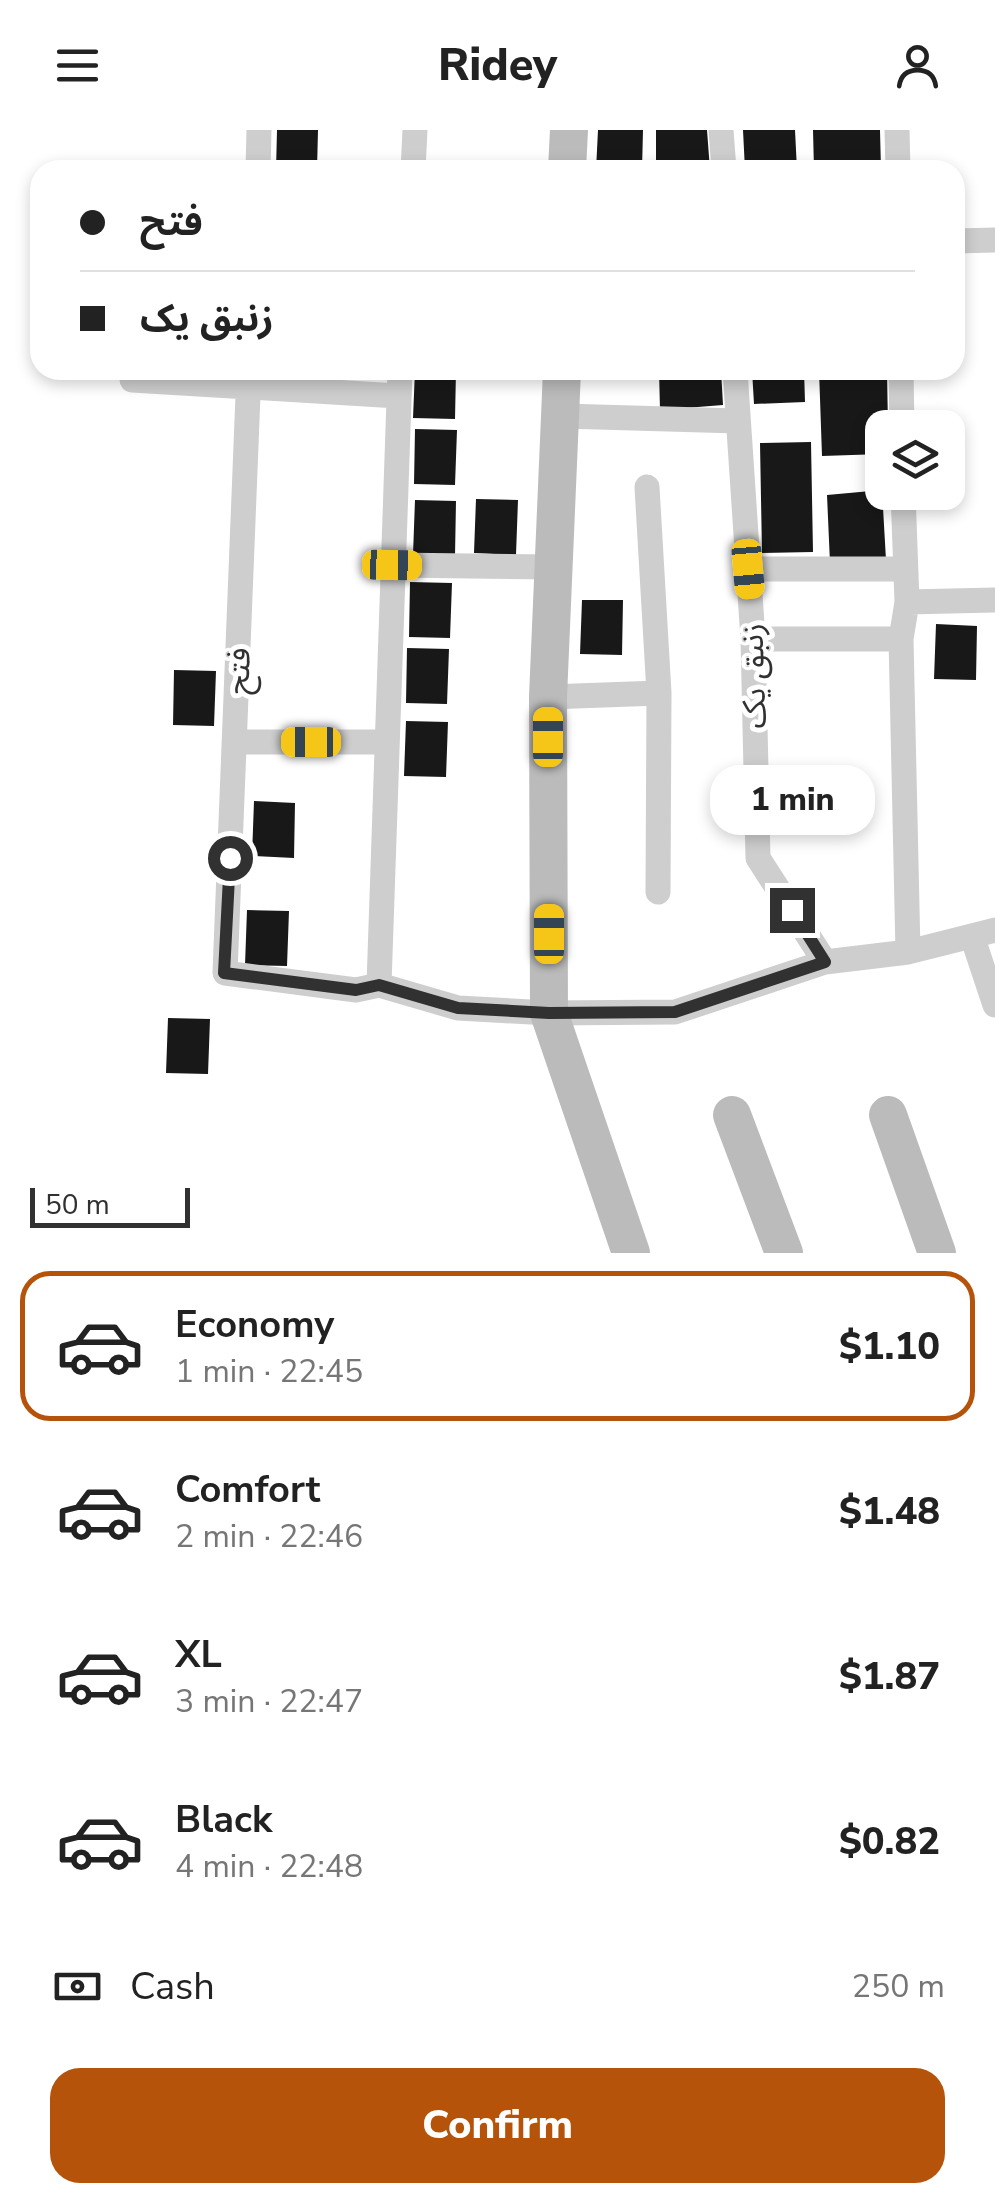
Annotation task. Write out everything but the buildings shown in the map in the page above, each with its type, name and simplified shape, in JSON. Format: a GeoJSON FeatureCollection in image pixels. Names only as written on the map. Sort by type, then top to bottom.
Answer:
{"type":"FeatureCollection","features":[{"type":"Feature","properties":{"kind":"street"},"geometry":{"type":"LineString","coordinates":[[258,160],[259,130]]}},
{"type":"Feature","properties":{"kind":"street"},"geometry":{"type":"LineString","coordinates":[[414,160],[415,130]]}},
{"type":"Feature","properties":{"kind":"street"},"geometry":{"type":"LineString","coordinates":[[568,160],[569,130]]}},
{"type":"Feature","properties":{"kind":"street"},"geometry":{"type":"LineString","coordinates":[[721,130],[723,160]]}},
{"type":"Feature","properties":{"kind":"street"},"geometry":{"type":"LineString","coordinates":[[897,130],[898,160]]}},
{"type":"Feature","properties":{"kind":"street"},"geometry":{"type":"LineString","coordinates":[[965,241],[995,240]]}},
{"type":"Feature","properties":{"kind":"street","name":"فتح"},"geometry":{"type":"LineString","coordinates":[[249,380],[224,973],[356,990],[379,985]]}},
{"type":"Feature","properties":{"kind":"street"},"geometry":{"type":"LineString","coordinates":[[286,380],[399,383],[379,985],[458,1008],[549,1013],[675,1012],[825,962],[908,952],[983,933],[995,1006]]}},
{"type":"Feature","properties":{"kind":"street"},"geometry":{"type":"LineString","coordinates":[[562,380],[548,698],[549,1013],[630,1253]]}},
{"type":"Feature","properties":{"kind":"street","name":"زنبق یک"},"geometry":{"type":"LineString","coordinates":[[736,380],[753,638],[758,858],[825,962]]}},
{"type":"Feature","properties":{"kind":"street"},"geometry":{"type":"LineString","coordinates":[[901,380],[902,410]]}},
{"type":"Feature","properties":{"kind":"street"},"geometry":{"type":"LineString","coordinates":[[562,416],[738,422]]}},
{"type":"Feature","properties":{"kind":"street"},"geometry":{"type":"LineString","coordinates":[[647,487],[659,693],[658,892]]}},
{"type":"Feature","properties":{"kind":"street"},"geometry":{"type":"LineString","coordinates":[[903,510],[907,602],[901,639],[908,952]]}},
{"type":"Feature","properties":{"kind":"street"},"geometry":{"type":"LineString","coordinates":[[392,565],[553,568]]}},
{"type":"Feature","properties":{"kind":"street"},"geometry":{"type":"LineString","coordinates":[[748,569],[904,570]]}},
{"type":"Feature","properties":{"kind":"street"},"geometry":{"type":"LineString","coordinates":[[907,602],[995,600]]}},
{"type":"Feature","properties":{"kind":"street"},"geometry":{"type":"LineString","coordinates":[[753,638],[901,639]]}},
{"type":"Feature","properties":{"kind":"street"},"geometry":{"type":"LineString","coordinates":[[548,698],[659,693]]}},
{"type":"Feature","properties":{"kind":"street"},"geometry":{"type":"LineString","coordinates":[[235,742],[387,742]]}},
{"type":"Feature","properties":{"kind":"street"},"geometry":{"type":"LineString","coordinates":[[888,1114],[937,1253]]}},
{"type":"Feature","properties":{"kind":"street"},"geometry":{"type":"LineString","coordinates":[[732,1115],[784,1253]]}},
{"type":"Feature","properties":{"kind":"route"},"geometry":{"type":"LineString","coordinates":[[230,858],[224,973],[356,990],[379,985],[458,1008],[549,1013],[675,1012],[825,962],[792,910]]}}]}
